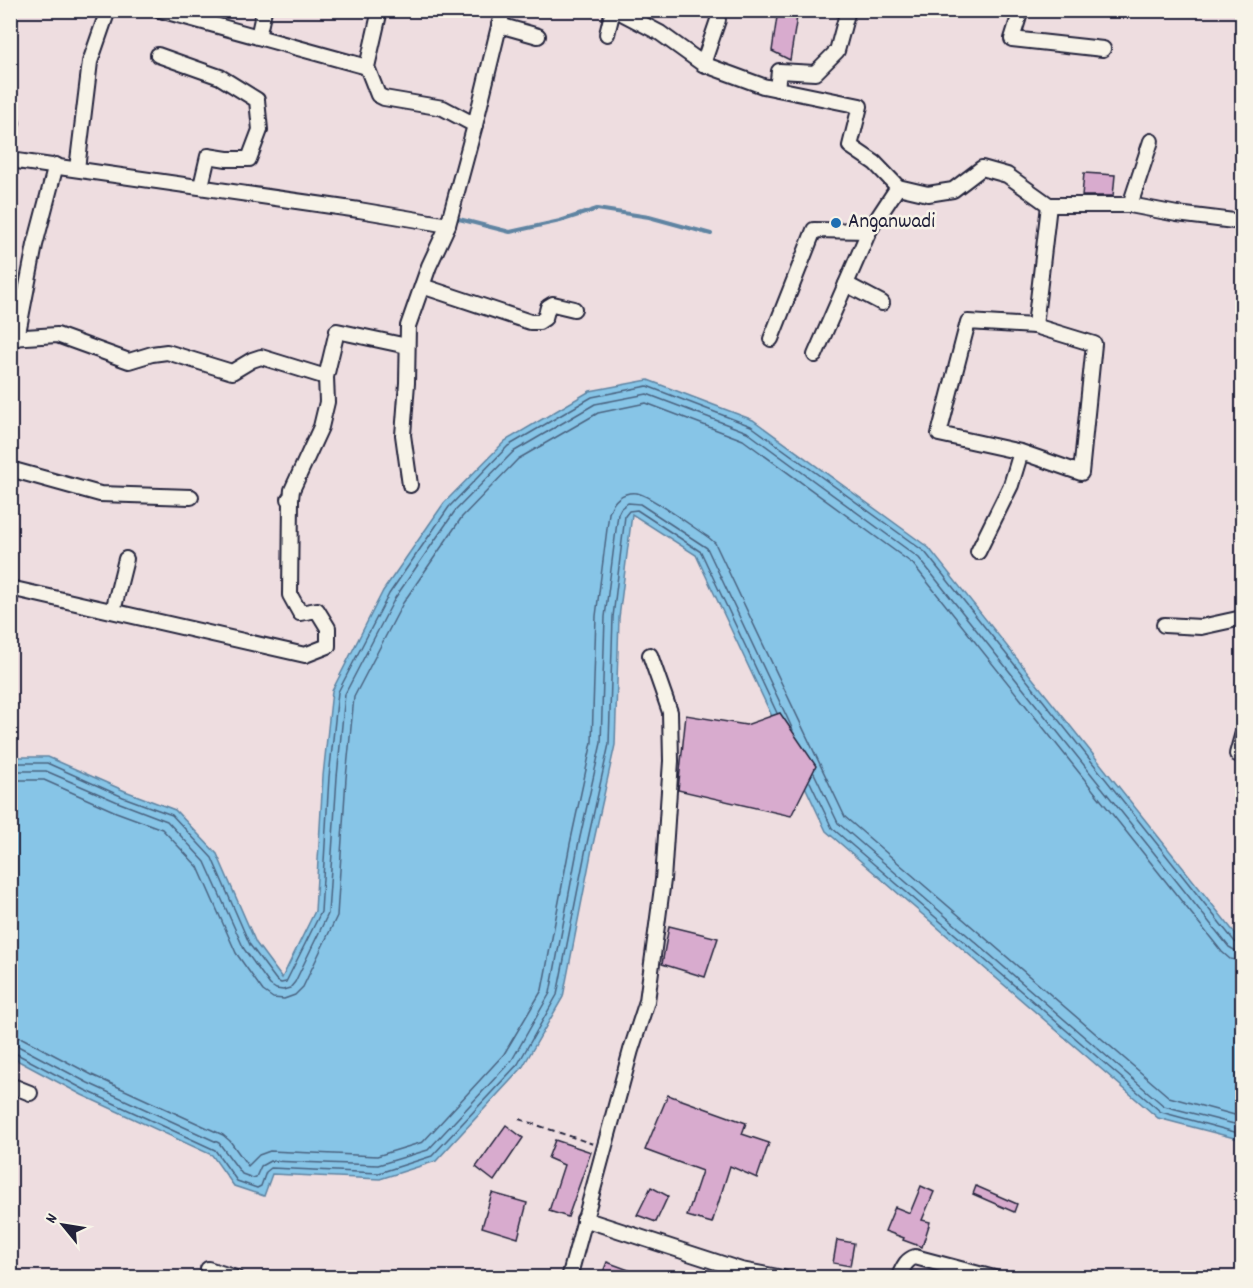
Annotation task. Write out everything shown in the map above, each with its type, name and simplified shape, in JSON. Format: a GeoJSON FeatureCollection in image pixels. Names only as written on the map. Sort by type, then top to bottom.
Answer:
{"type":"FeatureCollection","features":[{"type":"Feature","properties":{"kind":"street"},"geometry":{"type":"LineString","coordinates":[[77,169],[90,62],[108,10]]}},
{"type":"Feature","properties":{"kind":"street"},"geometry":{"type":"LineString","coordinates":[[160,10],[367,68]]}},
{"type":"Feature","properties":{"kind":"street"},"geometry":{"type":"LineString","coordinates":[[258,37],[264,10]]}},
{"type":"Feature","properties":{"kind":"street"},"geometry":{"type":"LineString","coordinates":[[380,10],[367,68],[378,95],[443,108],[476,125]]}},
{"type":"Feature","properties":{"kind":"street"},"geometry":{"type":"LineString","coordinates":[[410,485],[403,435],[408,326],[429,266],[448,225],[476,125],[503,10]]}},
{"type":"Feature","properties":{"kind":"street"},"geometry":{"type":"LineString","coordinates":[[607,34],[615,10],[660,33],[703,64],[763,86],[860,106],[850,146],[875,163],[898,187],[928,195],[953,190],[982,168],[1007,175],[1049,205],[1130,205],[1177,214],[1242,222]]}},
{"type":"Feature","properties":{"kind":"street"},"geometry":{"type":"LineString","coordinates":[[777,89],[779,71],[815,73],[837,51],[848,10]]}},
{"type":"Feature","properties":{"kind":"street"},"geometry":{"type":"LineString","coordinates":[[1021,10],[1012,39],[1103,49]]}},
{"type":"Feature","properties":{"kind":"street"},"geometry":{"type":"LineString","coordinates":[[703,64],[718,20]]}},
{"type":"Feature","properties":{"kind":"street"},"geometry":{"type":"LineString","coordinates":[[499,25],[538,36]]}},
{"type":"Feature","properties":{"kind":"street"},"geometry":{"type":"LineString","coordinates":[[158,54],[220,77],[257,100],[260,130],[249,159],[208,156],[201,186]]}},
{"type":"Feature","properties":{"kind":"street"},"geometry":{"type":"LineString","coordinates":[[1130,205],[1151,141]]}},
{"type":"Feature","properties":{"kind":"street"},"geometry":{"type":"LineString","coordinates":[[10,160],[201,186],[448,225]]}},
{"type":"Feature","properties":{"kind":"street"},"geometry":{"type":"LineString","coordinates":[[56,165],[14,338],[57,335],[129,361],[167,352],[232,372],[261,357],[326,377]]}},
{"type":"Feature","properties":{"kind":"street"},"geometry":{"type":"LineString","coordinates":[[815,355],[869,231],[898,187]]}},
{"type":"Feature","properties":{"kind":"street"},"geometry":{"type":"LineString","coordinates":[[1035,326],[1049,205]]}},
{"type":"Feature","properties":{"kind":"street"},"geometry":{"type":"LineString","coordinates":[[771,339],[814,230],[869,231]]}},
{"type":"Feature","properties":{"kind":"street"},"geometry":{"type":"LineString","coordinates":[[846,284],[882,303]]}},
{"type":"Feature","properties":{"kind":"street"},"geometry":{"type":"LineString","coordinates":[[422,286],[530,322],[539,322],[545,318],[548,308],[553,304],[574,309]]}},
{"type":"Feature","properties":{"kind":"street"},"geometry":{"type":"LineString","coordinates":[[968,322],[1035,326],[1094,344],[1081,473],[1022,452],[939,434],[968,322]]}},
{"type":"Feature","properties":{"kind":"street"},"geometry":{"type":"LineString","coordinates":[[10,588],[305,655],[328,646],[328,628],[317,610],[300,613],[290,595],[290,499],[292,490],[322,420],[327,402],[326,377],[337,331],[406,346]]}},
{"type":"Feature","properties":{"kind":"street"},"geometry":{"type":"LineString","coordinates":[[978,552],[1011,485],[1022,452]]}},
{"type":"Feature","properties":{"kind":"street"},"geometry":{"type":"LineString","coordinates":[[10,469],[100,494],[191,497]]}},
{"type":"Feature","properties":{"kind":"street"},"geometry":{"type":"LineString","coordinates":[[113,611],[126,559]]}},
{"type":"Feature","properties":{"kind":"street"},"geometry":{"type":"LineString","coordinates":[[1164,625],[1201,627],[1242,618]]}},
{"type":"Feature","properties":{"kind":"street"},"geometry":{"type":"LineString","coordinates":[[569,1278],[631,1050],[647,1001],[664,870],[671,761],[670,712],[650,655]]}},
{"type":"Feature","properties":{"kind":"street"},"geometry":{"type":"LineString","coordinates":[[1237,754],[1242,736]]}},
{"type":"Feature","properties":{"kind":"street"},"geometry":{"type":"LineString","coordinates":[[10,1085],[30,1093]]}},
{"type":"Feature","properties":{"kind":"street"},"geometry":{"type":"LineString","coordinates":[[584,1219],[741,1270],[783,1278]]}},
{"type":"Feature","properties":{"kind":"street"},"geometry":{"type":"LineString","coordinates":[[898,1278],[905,1264],[915,1257],[994,1278]]}},
{"type":"Feature","properties":{"kind":"street"},"geometry":{"type":"LineString","coordinates":[[208,1269],[236,1278]]}},
{"type":"Feature","properties":{"kind":"path"},"geometry":{"type":"LineString","coordinates":[[519,1119],[605,1147]]}},
{"type":"Feature","properties":{"kind":"water"},"geometry":{"type":"Polygon","coordinates":[[[648,380],[753,420],[929,548],[1242,942],[1242,1140],[1158,1118],[826,831],[696,555],[632,514],[619,618],[615,745],[563,997],[522,1068],[436,1161],[380,1179],[272,1174],[264,1196],[234,1186],[212,1155],[82,1095],[11,1057],[10,757],[48,757],[175,810],[217,854],[256,943],[282,978],[315,911],[323,776],[332,691],[383,591],[444,503],[505,441],[590,391],[648,380]]]}},
{"type":"Feature","properties":{"kind":"building"},"geometry":{"type":"Polygon","coordinates":[[[778,10],[798,10],[790,60],[772,51],[778,10]]]}},
{"type":"Feature","properties":{"kind":"building"},"geometry":{"type":"Polygon","coordinates":[[[1084,173],[1115,175],[1113,196],[1082,196],[1084,173]]]}},
{"type":"Feature","properties":{"kind":"building"},"geometry":{"type":"Polygon","coordinates":[[[780,713],[816,766],[791,816],[678,790],[686,715],[746,725],[780,713]]]}},
{"type":"Feature","properties":{"kind":"building"},"geometry":{"type":"Polygon","coordinates":[[[669,926],[718,938],[705,977],[662,964],[669,926]]]}},
{"type":"Feature","properties":{"kind":"building"},"geometry":{"type":"Polygon","coordinates":[[[668,1095],[746,1123],[742,1134],[769,1143],[757,1178],[730,1166],[712,1223],[687,1216],[702,1171],[645,1150],[668,1095]]]}},
{"type":"Feature","properties":{"kind":"building"},"geometry":{"type":"Polygon","coordinates":[[[506,1125],[523,1138],[494,1181],[476,1167],[506,1125]]]}},
{"type":"Feature","properties":{"kind":"building"},"geometry":{"type":"Polygon","coordinates":[[[555,1140],[591,1152],[568,1217],[549,1211],[564,1165],[548,1158],[555,1140]]]}},
{"type":"Feature","properties":{"kind":"building"},"geometry":{"type":"Polygon","coordinates":[[[921,1186],[934,1192],[922,1220],[930,1222],[922,1247],[885,1231],[895,1207],[910,1213],[921,1186]]]}},
{"type":"Feature","properties":{"kind":"building"},"geometry":{"type":"Polygon","coordinates":[[[976,1186],[1017,1204],[1014,1212],[973,1194],[976,1186]]]}},
{"type":"Feature","properties":{"kind":"building"},"geometry":{"type":"Polygon","coordinates":[[[651,1187],[668,1196],[656,1222],[637,1215],[651,1187]]]}},
{"type":"Feature","properties":{"kind":"building"},"geometry":{"type":"Polygon","coordinates":[[[492,1193],[527,1203],[518,1238],[482,1227],[492,1193]]]}},
{"type":"Feature","properties":{"kind":"building"},"geometry":{"type":"Polygon","coordinates":[[[837,1240],[854,1243],[850,1266],[833,1263],[837,1240]]]}},
{"type":"Feature","properties":{"kind":"building"},"geometry":{"type":"Polygon","coordinates":[[[607,1262],[645,1276],[645,1278],[616,1278],[603,1272],[607,1262]]]}},
{"type":"Feature","properties":{"kind":"waterway"},"geometry":{"type":"LineString","coordinates":[[455,218],[510,232],[560,221],[597,209],[649,217],[711,234]]}},
{"type":"Feature","properties":{"kind":"place","name":"Anganwadi"},"geometry":{"type":"Point","coordinates":[836,223]}}]}
